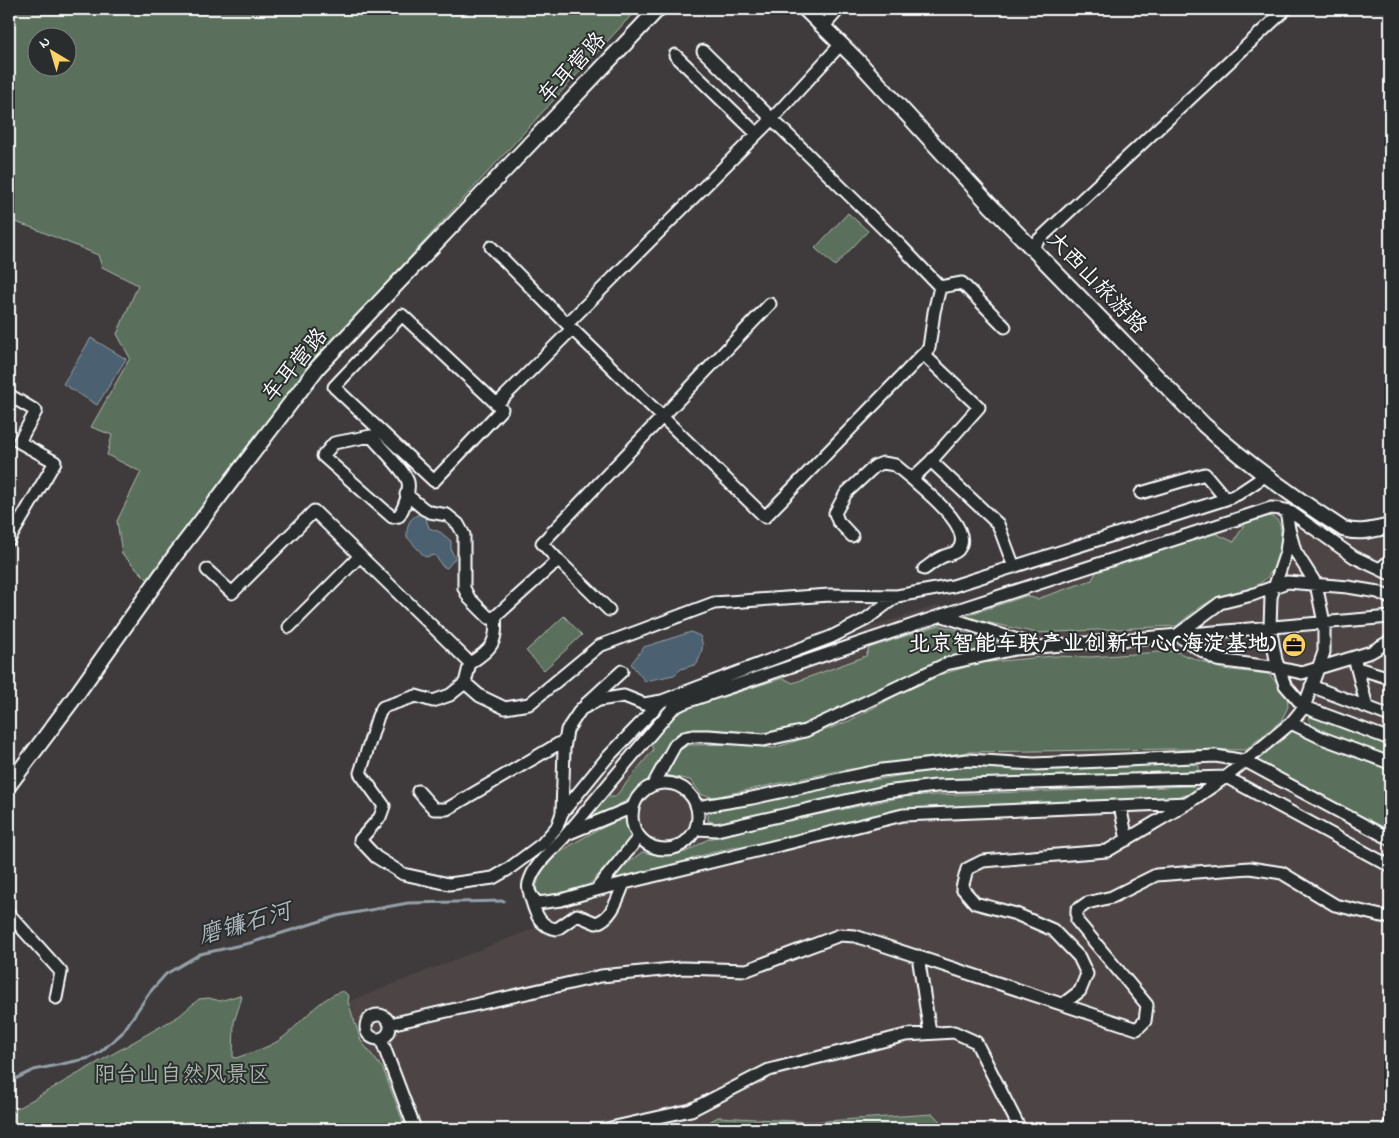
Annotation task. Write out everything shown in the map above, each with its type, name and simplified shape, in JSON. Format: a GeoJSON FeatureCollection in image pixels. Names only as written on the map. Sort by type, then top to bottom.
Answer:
{"type":"FeatureCollection","features":[{"type":"Feature","properties":{"kind":"street","name":"车耳营路"},"geometry":{"type":"LineString","coordinates":[[9,785],[72,701],[176,554],[318,367],[658,9]]}},
{"type":"Feature","properties":{"kind":"street","name":"大西山旅游路"},"geometry":{"type":"LineString","coordinates":[[805,9],[824,26],[1031,247],[1204,425],[1238,456],[1343,529],[1353,532],[1364,532],[1390,526]]}},
{"type":"Feature","properties":{"kind":"street"},"geometry":{"type":"LineString","coordinates":[[824,26],[839,9]]}},
{"type":"Feature","properties":{"kind":"street"},"geometry":{"type":"LineString","coordinates":[[1031,247],[1286,9]]}},
{"type":"Feature","properties":{"kind":"street"},"geometry":{"type":"LineString","coordinates":[[497,404],[569,326],[772,120],[841,44]]}},
{"type":"Feature","properties":{"kind":"street"},"geometry":{"type":"LineString","coordinates":[[703,51],[940,287]]}},
{"type":"Feature","properties":{"kind":"street"},"geometry":{"type":"LineString","coordinates":[[675,55],[757,134]]}},
{"type":"Feature","properties":{"kind":"street"},"geometry":{"type":"LineString","coordinates":[[491,247],[569,326],[765,517],[929,348],[940,287]]}},
{"type":"Feature","properties":{"kind":"street"},"geometry":{"type":"LineString","coordinates":[[940,287],[962,283],[1005,326]]}},
{"type":"Feature","properties":{"kind":"street"},"geometry":{"type":"LineString","coordinates":[[608,610],[542,543],[770,304]]}},
{"type":"Feature","properties":{"kind":"street"},"geometry":{"type":"LineString","coordinates":[[402,315],[497,404],[502,409],[434,481],[334,387],[402,315]]}},
{"type":"Feature","properties":{"kind":"street"},"geometry":{"type":"LineString","coordinates":[[912,479],[979,407],[923,354]]}},
{"type":"Feature","properties":{"kind":"street"},"geometry":{"type":"LineString","coordinates":[[9,395],[36,411],[19,442]]}},
{"type":"Feature","properties":{"kind":"street"},"geometry":{"type":"LineString","coordinates":[[9,436],[55,462],[9,540]]}},
{"type":"Feature","properties":{"kind":"street"},"geometry":{"type":"LineString","coordinates":[[371,436],[408,482],[406,494],[405,506],[399,516],[392,517],[323,456],[334,443],[371,436]]}},
{"type":"Feature","properties":{"kind":"street"},"geometry":{"type":"LineString","coordinates":[[930,461],[998,524],[1014,568]]}},
{"type":"Feature","properties":{"kind":"street"},"geometry":{"type":"LineString","coordinates":[[852,536],[838,521],[835,513],[846,493],[875,466],[883,464],[895,465],[953,518],[960,532],[961,544],[956,551],[941,557],[924,570]]}},
{"type":"Feature","properties":{"kind":"street"},"geometry":{"type":"LineString","coordinates":[[1141,493],[1205,474],[1226,499]]}},
{"type":"Feature","properties":{"kind":"street"},"geometry":{"type":"LineString","coordinates":[[465,683],[480,696],[504,708],[529,704],[599,646],[714,603],[830,594],[897,596],[954,586],[1226,499],[1238,494],[1265,476]]}},
{"type":"Feature","properties":{"kind":"street"},"geometry":{"type":"LineString","coordinates":[[406,494],[424,509],[447,515],[458,524],[464,535],[464,588],[469,598],[489,618],[495,617],[558,560]]}},
{"type":"Feature","properties":{"kind":"street"},"geometry":{"type":"LineString","coordinates":[[624,883],[605,919],[596,923],[577,915],[557,929],[547,927],[538,918],[528,882],[532,873],[673,708],[683,703],[1266,510],[1276,508],[1286,510],[1354,557],[1385,572],[1390,560]]}},
{"type":"Feature","properties":{"kind":"street"},"geometry":{"type":"LineString","coordinates":[[1286,510],[1288,529],[1286,552],[1271,598],[1270,627],[1279,668],[1285,685],[1304,707],[1390,739]]}},
{"type":"Feature","properties":{"kind":"street"},"geometry":{"type":"LineString","coordinates":[[207,570],[232,593],[314,511],[470,663]]}},
{"type":"Feature","properties":{"kind":"street"},"geometry":{"type":"LineString","coordinates":[[1064,1004],[1080,991],[1087,974],[1079,957],[1053,930],[1016,914],[975,902],[962,888],[968,869],[982,861],[1107,851],[1188,803],[1226,777],[1291,723],[1304,707],[1324,652],[1324,622],[1316,584],[1295,551],[1288,529]]}},
{"type":"Feature","properties":{"kind":"street"},"geometry":{"type":"LineString","coordinates":[[289,627],[360,556]]}},
{"type":"Feature","properties":{"kind":"street"},"geometry":{"type":"LineString","coordinates":[[1178,635],[1220,603],[1252,595],[1287,582],[1378,592],[1390,598]]}},
{"type":"Feature","properties":{"kind":"street"},"geometry":{"type":"LineString","coordinates":[[581,709],[599,700],[624,696],[644,704],[662,702],[831,637],[865,620],[897,596]]}},
{"type":"Feature","properties":{"kind":"street"},"geometry":{"type":"LineString","coordinates":[[943,616],[1039,647]]}},
{"type":"Feature","properties":{"kind":"street"},"geometry":{"type":"LineString","coordinates":[[495,617],[494,643],[481,656],[470,663],[465,683],[450,695],[433,701],[416,696],[383,707],[378,716],[360,773],[384,806],[380,817],[360,840],[376,857],[403,874],[449,884],[494,878],[542,844],[557,827],[562,813],[567,730],[591,697],[622,671]]}},
{"type":"Feature","properties":{"kind":"street"},"geometry":{"type":"LineString","coordinates":[[653,785],[675,745],[684,738],[708,736],[764,740],[805,731],[946,664],[1015,649],[1390,617]]}},
{"type":"Feature","properties":{"kind":"street"},"geometry":{"type":"LineString","coordinates":[[1178,635],[1217,660],[1302,673],[1318,668],[1355,663],[1390,641]]}},
{"type":"Feature","properties":{"kind":"street"},"geometry":{"type":"LineString","coordinates":[[1355,663],[1390,678]]}},
{"type":"Feature","properties":{"kind":"street"},"geometry":{"type":"LineString","coordinates":[[1355,663],[1367,707]]}},
{"type":"Feature","properties":{"kind":"street"},"geometry":{"type":"LineString","coordinates":[[1311,686],[1390,716]]}},
{"type":"Feature","properties":{"kind":"street"},"geometry":{"type":"LineString","coordinates":[[562,813],[606,759],[662,702]]}},
{"type":"Feature","properties":{"kind":"street"},"geometry":{"type":"LineString","coordinates":[[1291,723],[1322,738],[1390,763]]}},
{"type":"Feature","properties":{"kind":"street"},"geometry":{"type":"LineString","coordinates":[[418,791],[434,809],[447,809],[565,740]]}},
{"type":"Feature","properties":{"kind":"street"},"geometry":{"type":"LineString","coordinates":[[697,807],[761,796],[882,770],[968,760],[1034,764],[1216,756],[1245,761],[1390,839]]}},
{"type":"Feature","properties":{"kind":"street"},"geometry":{"type":"LineString","coordinates":[[1196,778],[1207,767],[1207,762],[1200,757]]}},
{"type":"Feature","properties":{"kind":"street"},"geometry":{"type":"LineString","coordinates":[[696,829],[717,830],[885,792],[936,786],[1226,777],[1390,866]]}},
{"type":"Feature","properties":{"kind":"street"},"geometry":{"type":"LineString","coordinates":[[663,783],[674,784],[684,789],[692,797],[697,807],[696,829],[690,839],[680,846],[670,849],[653,847],[639,837],[634,828],[632,818],[633,807],[644,790],[653,785],[663,783]]}},
{"type":"Feature","properties":{"kind":"street"},"geometry":{"type":"LineString","coordinates":[[529,891],[538,903],[546,903],[903,815],[1188,803]]}},
{"type":"Feature","properties":{"kind":"street"},"geometry":{"type":"LineString","coordinates":[[1120,806],[1127,840]]}},
{"type":"Feature","properties":{"kind":"street"},"geometry":{"type":"LineString","coordinates":[[566,835],[633,807]]}},
{"type":"Feature","properties":{"kind":"street"},"geometry":{"type":"LineString","coordinates":[[596,890],[639,837]]}},
{"type":"Feature","properties":{"kind":"street"},"geometry":{"type":"LineString","coordinates":[[390,1024],[601,976],[682,968],[747,970],[840,935],[855,936],[1137,1028],[1145,1021],[1147,1005],[1077,921],[1077,910],[1086,903],[1112,896],[1156,875],[1250,868],[1282,873],[1335,904],[1390,918]]}},
{"type":"Feature","properties":{"kind":"street"},"geometry":{"type":"LineString","coordinates":[[9,914],[61,972],[56,998]]}},
{"type":"Feature","properties":{"kind":"street"},"geometry":{"type":"LineString","coordinates":[[918,956],[930,1033]]}},
{"type":"Feature","properties":{"kind":"street"},"geometry":{"type":"LineString","coordinates":[[378,1015],[386,1017],[390,1024],[388,1035],[381,1039],[373,1038],[366,1029],[368,1021],[378,1015]]}},
{"type":"Feature","properties":{"kind":"street"},"geometry":{"type":"LineString","coordinates":[[606,1129],[691,1110],[769,1070],[906,1035],[954,1032],[976,1042],[1020,1129]]}},
{"type":"Feature","properties":{"kind":"street"},"geometry":{"type":"LineString","coordinates":[[381,1039],[415,1129]]}},
{"type":"Feature","properties":{"kind":"street"},"geometry":{"type":"LineString","coordinates":[[1388,1129],[1390,1124]]}},
{"type":"Feature","properties":{"kind":"shaded area"},"geometry":{"type":"Polygon","coordinates":[[[1277,498],[1293,502],[1350,538],[1390,534],[1390,1129],[947,1129],[933,1114],[811,1122],[718,1117],[697,1129],[406,1129],[383,1069],[361,1041],[348,1002],[535,928],[526,911],[520,879],[531,860],[547,846],[628,745],[672,703],[735,678],[859,635],[867,628],[936,606],[951,606],[1277,498]]]}},
{"type":"Feature","properties":{"kind":"green space"},"geometry":{"type":"Polygon","coordinates":[[[9,9],[637,9],[314,362],[150,582],[122,554],[117,521],[141,472],[107,455],[112,435],[91,427],[130,358],[117,334],[138,285],[102,267],[98,255],[9,220],[9,9]]]}},
{"type":"Feature","properties":{"kind":"green space"},"geometry":{"type":"Polygon","coordinates":[[[848,213],[868,231],[835,266],[815,248],[848,213]]]}},
{"type":"Feature","properties":{"kind":"green space"},"geometry":{"type":"Polygon","coordinates":[[[1270,516],[1280,524],[1281,537],[1278,557],[1269,575],[1259,584],[1224,595],[1208,603],[1192,613],[1177,626],[1037,633],[962,617],[1026,596],[1037,599],[1092,580],[1096,572],[1212,532],[1234,542],[1246,521],[1270,516]]]}},
{"type":"Feature","properties":{"kind":"green space"},"geometry":{"type":"Polygon","coordinates":[[[564,616],[582,635],[544,670],[526,651],[564,616]]]}},
{"type":"Feature","properties":{"kind":"green space"},"geometry":{"type":"Polygon","coordinates":[[[939,625],[1005,644],[925,666],[843,708],[795,728],[765,736],[687,730],[677,734],[651,774],[648,783],[635,796],[597,816],[593,815],[607,797],[615,797],[653,750],[651,743],[674,717],[685,709],[783,678],[793,683],[866,656],[869,648],[939,625]]]}},
{"type":"Feature","properties":{"kind":"green space"},"geometry":{"type":"Polygon","coordinates":[[[1174,651],[1222,669],[1268,674],[1278,683],[1287,696],[1288,707],[1281,721],[1245,750],[1173,749],[968,752],[838,771],[714,797],[702,795],[690,780],[666,775],[680,750],[688,745],[739,744],[774,748],[849,721],[901,693],[943,674],[979,663],[1054,656],[1090,657],[1174,651]]]}},
{"type":"Feature","properties":{"kind":"green space"},"geometry":{"type":"Polygon","coordinates":[[[1309,713],[1390,743],[1390,757],[1318,732],[1310,724],[1309,713]]]}},
{"type":"Feature","properties":{"kind":"green space"},"geometry":{"type":"Polygon","coordinates":[[[1292,731],[1390,770],[1390,831],[1255,759],[1292,731]]]}},
{"type":"Feature","properties":{"kind":"green space"},"geometry":{"type":"Polygon","coordinates":[[[1196,763],[1199,766],[1196,772],[985,781],[723,824],[708,821],[708,809],[935,770],[987,765],[1196,763]]]}},
{"type":"Feature","properties":{"kind":"green space"},"geometry":{"type":"Polygon","coordinates":[[[1191,786],[1196,789],[1191,794],[1160,800],[1123,799],[899,809],[747,850],[739,846],[692,858],[688,865],[615,881],[613,876],[642,852],[674,855],[686,852],[708,839],[908,796],[1191,786]]]}},
{"type":"Feature","properties":{"kind":"green space"},"geometry":{"type":"Polygon","coordinates":[[[625,817],[634,837],[586,888],[545,898],[536,893],[539,879],[546,867],[557,856],[584,837],[625,817]]]}},
{"type":"Feature","properties":{"kind":"green space","name":"阳台山自然风景区"},"geometry":{"type":"Polygon","coordinates":[[[343,991],[349,996],[348,1002],[361,1041],[383,1069],[406,1129],[9,1129],[9,1113],[179,1016],[199,999],[209,998],[220,1001],[240,995],[242,997],[234,1022],[233,1057],[236,1058],[262,1049],[280,1040],[319,1004],[334,994],[343,991]]]}},
{"type":"Feature","properties":{"kind":"green space"},"geometry":{"type":"Polygon","coordinates":[[[933,1114],[947,1129],[697,1129],[718,1117],[811,1122],[933,1114]]]}},
{"type":"Feature","properties":{"kind":"water"},"geometry":{"type":"Polygon","coordinates":[[[91,338],[126,359],[97,405],[63,384],[91,338]]]}},
{"type":"Feature","properties":{"kind":"water"},"geometry":{"type":"Polygon","coordinates":[[[420,514],[425,515],[429,528],[440,532],[451,541],[451,550],[455,558],[447,568],[442,566],[435,555],[425,557],[407,537],[409,523],[420,514]]]}},
{"type":"Feature","properties":{"kind":"water"},"geometry":{"type":"Polygon","coordinates":[[[691,632],[700,636],[702,643],[702,650],[697,664],[681,669],[674,675],[645,681],[631,664],[644,647],[691,632]]]}},
{"type":"Feature","properties":{"kind":"waterway","name":"磨镰石河"},"geometry":{"type":"LineString","coordinates":[[9,1082],[34,1070],[90,1058],[99,1053],[122,1033],[150,992],[166,974],[200,954],[250,943],[337,916],[408,903],[504,901]]}},
{"type":"Feature","properties":{"kind":"place","name":"北京智能车联产业创新中心(海淀基地)"},"geometry":{"type":"Point","coordinates":[1294,645]}}]}
